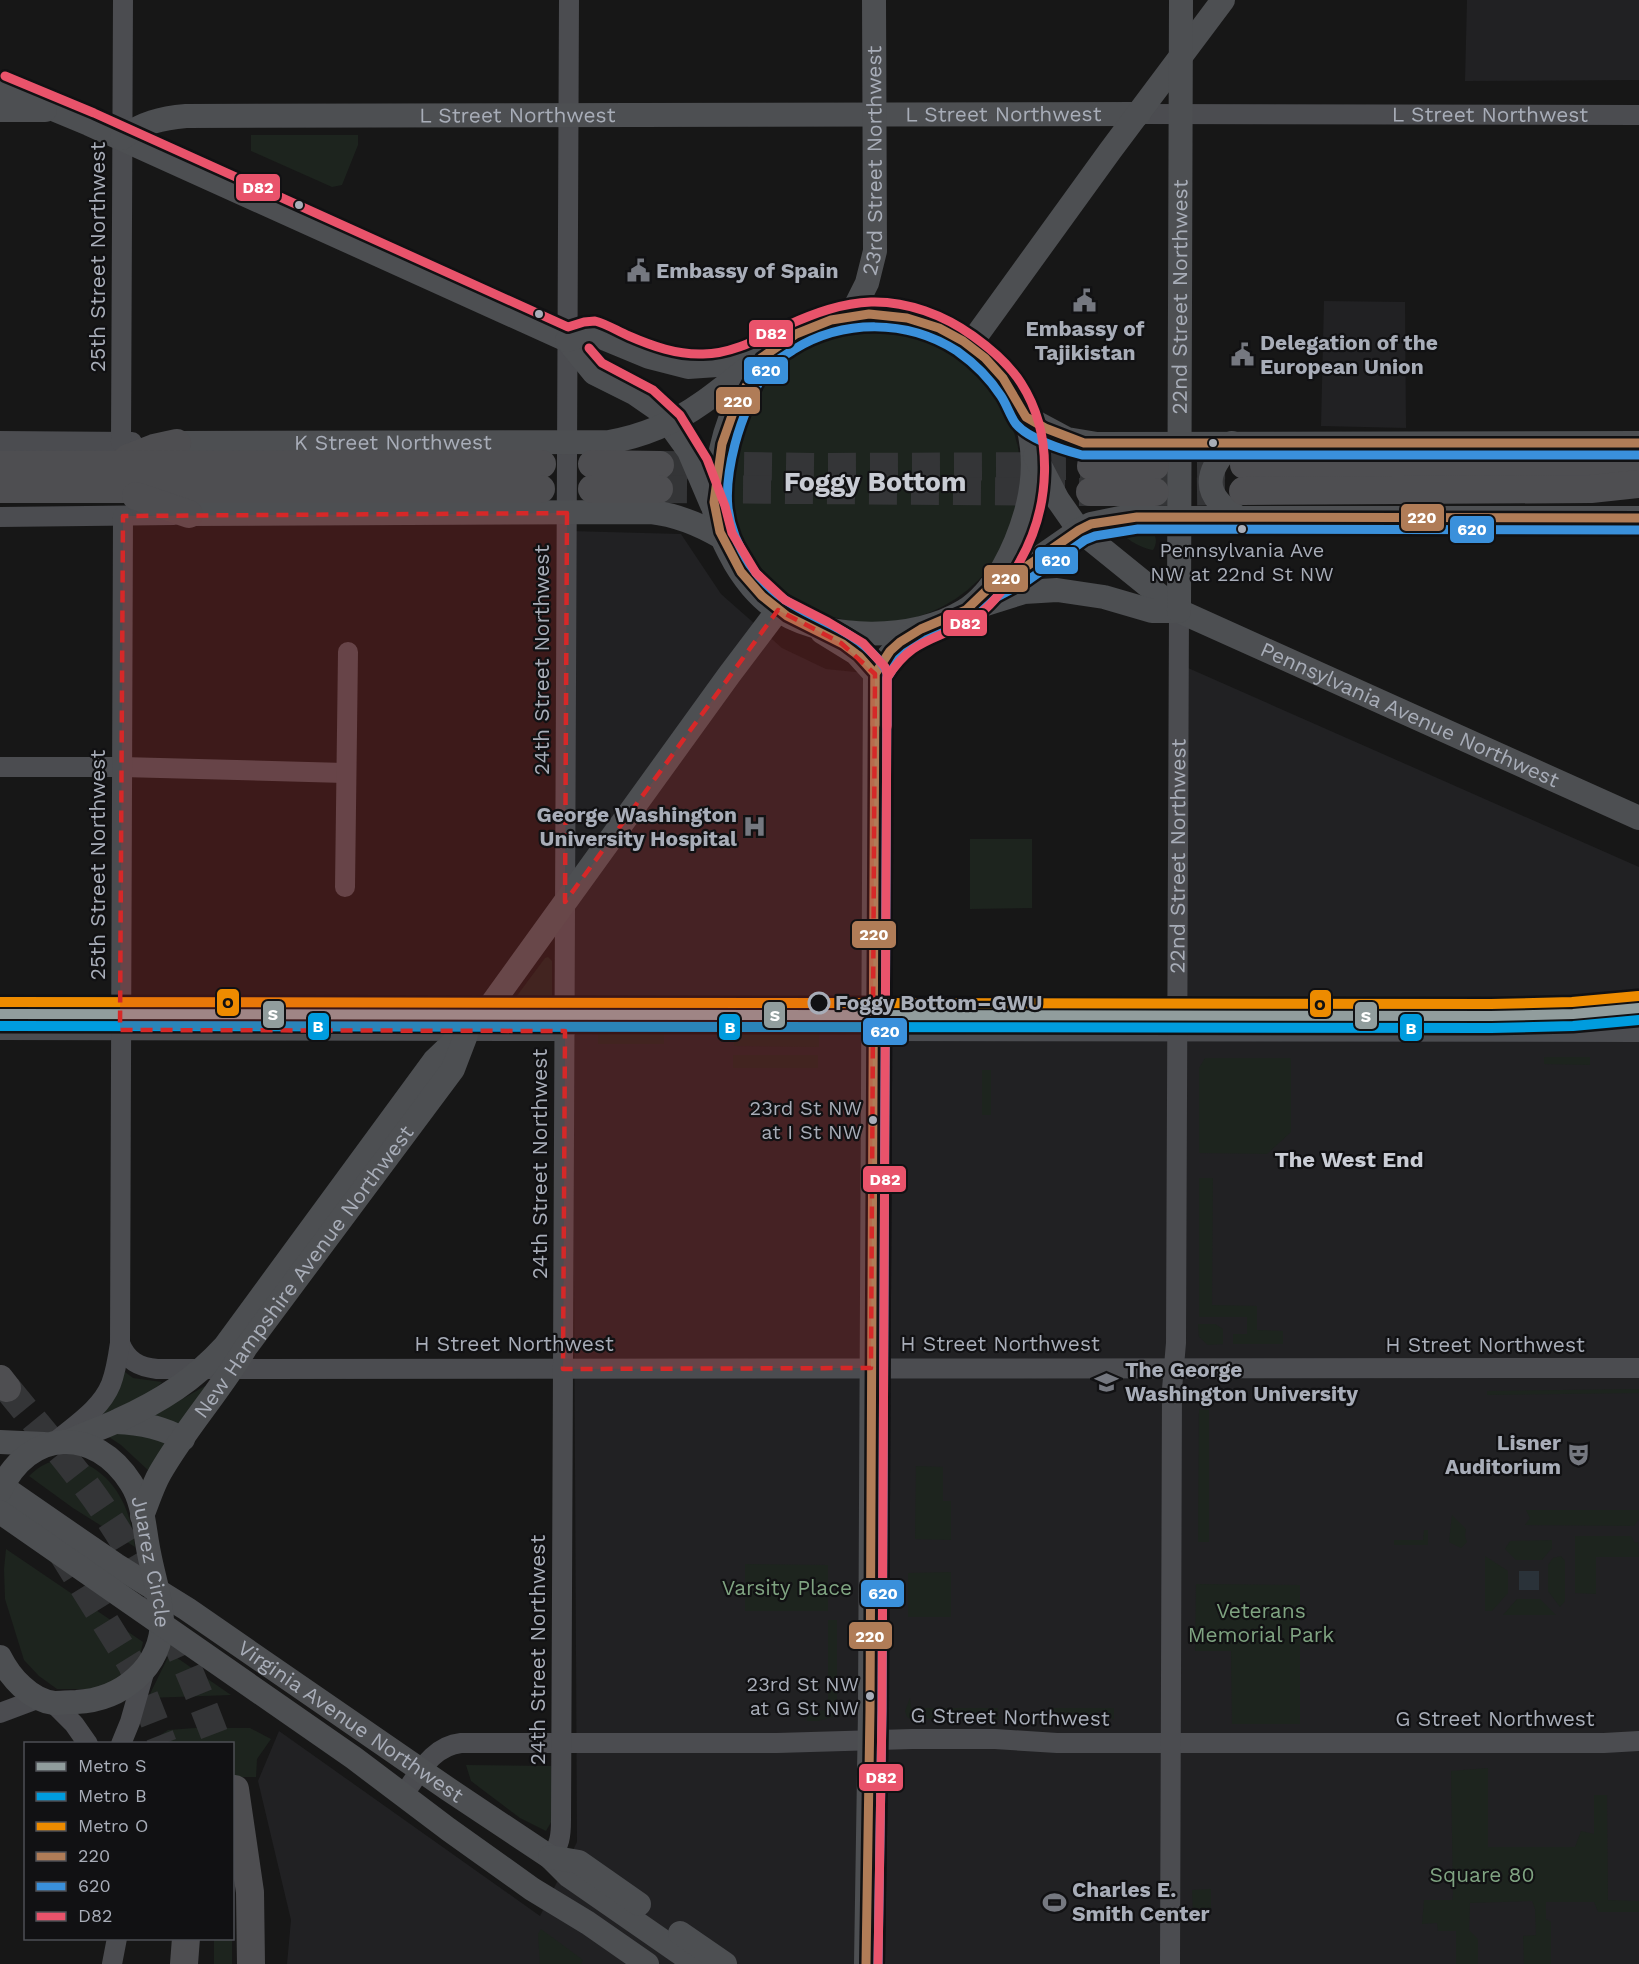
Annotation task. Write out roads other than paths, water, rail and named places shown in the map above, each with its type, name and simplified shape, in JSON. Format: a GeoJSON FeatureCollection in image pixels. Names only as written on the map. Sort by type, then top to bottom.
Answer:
{"type":"FeatureCollection","features":[{"type":"Feature","properties":{"kind":"highway"},"geometry":{"type":"LineString","coordinates":[[177,443],[154,447],[114,490],[189,514]]}},
{"type":"Feature","properties":{"kind":"highway","name":"K Street Northwest"},"geometry":{"type":"LineString","coordinates":[[0,465],[114,490]]}},
{"type":"Feature","properties":{"kind":"highway"},"geometry":{"type":"LineString","coordinates":[[1239,479],[1591,466],[1639,472]]}},
{"type":"Feature","properties":{"kind":"highway","name":"K Street Northwest"},"geometry":{"type":"LineString","coordinates":[[0,489],[114,490],[541,476]]}},
{"type":"Feature","properties":{"kind":"highway"},"geometry":{"type":"LineString","coordinates":[[592,476],[659,477]]}},
{"type":"Feature","properties":{"kind":"highway"},"geometry":{"type":"LineString","coordinates":[[1091,479],[1155,479]]}},
{"type":"Feature","properties":{"kind":"highway"},"geometry":{"type":"LineString","coordinates":[[1239,479],[1591,489],[1639,484]]}},
{"type":"Feature","properties":{"kind":"highway"},"geometry":{"type":"LineString","coordinates":[[235,1789],[250,1892],[251,1964]]}},
{"type":"Feature","properties":{"kind":"highway"},"geometry":{"type":"LineString","coordinates":[[184,1964],[186,1940]]}},
{"type":"Feature","properties":{"kind":"highway"},"geometry":{"type":"LineString","coordinates":[[202,1940],[204,1964]]}},
{"type":"Feature","properties":{"kind":"main road","name":"23rd Street Northwest"},"geometry":{"type":"LineString","coordinates":[[851,315],[867,283],[875,251],[874,0]]}},
{"type":"Feature","properties":{"kind":"main road","name":"22nd Street Northwest"},"geometry":{"type":"LineString","coordinates":[[1179,611],[1181,0]]}},
{"type":"Feature","properties":{"kind":"main road"},"geometry":{"type":"LineString","coordinates":[[969,346],[1224,0]]}},
{"type":"Feature","properties":{"kind":"main road"},"geometry":{"type":"LineString","coordinates":[[0,87],[122,138],[567,340],[594,373],[647,400],[670,422],[696,464],[714,510],[721,537],[747,581],[771,604],[856,653],[875,674]]}},
{"type":"Feature","properties":{"kind":"main road"},"geometry":{"type":"LineString","coordinates":[[0,110],[56,110]]}},
{"type":"Feature","properties":{"kind":"main road","name":"L Street Northwest"},"geometry":{"type":"LineString","coordinates":[[122,138],[150,122],[186,116],[1139,114]]}},
{"type":"Feature","properties":{"kind":"main road"},"geometry":{"type":"LineString","coordinates":[[567,340],[591,333],[650,357],[688,367],[703,367],[732,362],[820,323],[851,315],[883,314],[928,324],[969,346],[990,363],[1012,391],[1026,417],[1033,451],[1033,480],[1024,519],[1008,556],[990,587]]}},
{"type":"Feature","properties":{"kind":"main road","name":"K Street Northwest"},"geometry":{"type":"LineString","coordinates":[[177,443],[592,443],[627,439],[670,422],[700,404],[786,340]]}},
{"type":"Feature","properties":{"kind":"main road"},"geometry":{"type":"LineString","coordinates":[[714,510],[718,463],[724,433],[736,403],[761,358]]}},
{"type":"Feature","properties":{"kind":"main road"},"geometry":{"type":"LineString","coordinates":[[1026,417],[1067,439],[1084,443],[1180,443],[1239,479],[1639,518]]}},
{"type":"Feature","properties":{"kind":"main road"},"geometry":{"type":"LineString","coordinates":[[812,627],[871,634],[931,627],[966,610],[990,587],[1020,571],[1091,524],[1120,518],[1180,517],[1239,479],[1639,443]]}},
{"type":"Feature","properties":{"kind":"main road","name":"Pennsylvania Avenue Northwest"},"geometry":{"type":"LineString","coordinates":[[1033,451],[1054,492],[1079,530],[1179,611],[1639,818]]}},
{"type":"Feature","properties":{"kind":"main road"},"geometry":{"type":"LineString","coordinates":[[189,514],[666,514],[696,523],[721,537]]}},
{"type":"Feature","properties":{"kind":"main road","name":"Pennsylvania Avenue Northwest"},"geometry":{"type":"LineString","coordinates":[[966,610],[1023,592],[1058,590],[1104,597],[1152,611],[1179,611]]}},
{"type":"Feature","properties":{"kind":"main road","name":"New Hampshire Avenue Northwest"},"geometry":{"type":"LineString","coordinates":[[142,1516],[159,1475],[232,1370],[434,1061],[488,1010],[771,604]]}},
{"type":"Feature","properties":{"kind":"main road"},"geometry":{"type":"LineString","coordinates":[[866,1964],[870,1740],[875,674],[890,651],[921,629]]}},
{"type":"Feature","properties":{"kind":"main road","name":"New Hampshire Avenue Northwest"},"geometry":{"type":"LineString","coordinates":[[56,1443],[116,1422],[160,1399],[204,1369],[344,1200]]}},
{"type":"Feature","properties":{"kind":"main road"},"geometry":{"type":"LineString","coordinates":[[116,1422],[154,1426],[183,1439]]}},
{"type":"Feature","properties":{"kind":"main road","name":"Juarez Circle"},"geometry":{"type":"LineString","coordinates":[[0,1442],[56,1443],[97,1449],[118,1466],[134,1488],[142,1516],[162,1623],[159,1640],[147,1665],[128,1686],[102,1699],[47,1701]]}},
{"type":"Feature","properties":{"kind":"main road"},"geometry":{"type":"LineString","coordinates":[[1,1488],[32,1452],[56,1443]]}},
{"type":"Feature","properties":{"kind":"main road","name":"Virginia Avenue Northwest"},"geometry":{"type":"LineString","coordinates":[[1,1488],[116,1565],[187,1609],[550,1857],[569,1876],[696,1964]]}},
{"type":"Feature","properties":{"kind":"main road","name":"Virginia Avenue Northwest"},"geometry":{"type":"LineString","coordinates":[[0,1512],[354,1758],[532,1889],[588,1923],[646,1964]]}},
{"type":"Feature","properties":{"kind":"main road"},"geometry":{"type":"LineString","coordinates":[[0,1657],[8,1671],[20,1684],[47,1701]]}},
{"type":"Feature","properties":{"kind":"main road"},"geometry":{"type":"LineString","coordinates":[[550,1857],[579,1862],[725,1964]]}},
{"type":"Feature","properties":{"kind":"main road"},"geometry":{"type":"LineString","coordinates":[[532,1889],[580,1933],[621,1964]]}},
{"type":"Feature","properties":{"kind":"street","name":"25th Street Northwest"},"geometry":{"type":"LineString","coordinates":[[121,442],[123,0]]}},
{"type":"Feature","properties":{"kind":"street","name":"24th Street Northwest"},"geometry":{"type":"LineString","coordinates":[[550,1857],[559,1845],[561,1832],[569,0]]}},
{"type":"Feature","properties":{"kind":"street","name":"L Street Northwest"},"geometry":{"type":"LineString","coordinates":[[1139,114],[1639,115]]}},
{"type":"Feature","properties":{"kind":"street","name":"K Street Northwest"},"geometry":{"type":"LineString","coordinates":[[0,441],[177,443]]}},
{"type":"Feature","properties":{"kind":"street","name":"25th Street Northwest"},"geometry":{"type":"LineString","coordinates":[[56,1443],[90,1413],[107,1391],[113,1378],[120,1343],[122,766],[114,490]]}},
{"type":"Feature","properties":{"kind":"street","name":"K Street Northwest"},"geometry":{"type":"LineString","coordinates":[[0,517],[114,490]]}},
{"type":"Feature","properties":{"kind":"street","name":"22nd Street Northwest"},"geometry":{"type":"LineString","coordinates":[[1170,1964],[1172,1389],[1176,1343],[1179,611]]}},
{"type":"Feature","properties":{"kind":"street"},"geometry":{"type":"LineString","coordinates":[[345,887],[348,652]]}},
{"type":"Feature","properties":{"kind":"street"},"geometry":{"type":"LineString","coordinates":[[0,766],[122,766],[345,772]]}},
{"type":"Feature","properties":{"kind":"street"},"geometry":{"type":"LineString","coordinates":[[0,1030],[565,1031]]}},
{"type":"Feature","properties":{"kind":"street"},"geometry":{"type":"LineString","coordinates":[[873,1031],[1639,1032]]}},
{"type":"Feature","properties":{"kind":"street","name":"H Street Northwest"},"geometry":{"type":"LineString","coordinates":[[120,1343],[127,1358],[149,1368],[232,1370],[1639,1368]]}},
{"type":"Feature","properties":{"kind":"street"},"geometry":{"type":"LineString","coordinates":[[121,1742],[130,1722],[147,1665]]}},
{"type":"Feature","properties":{"kind":"street"},"geometry":{"type":"LineString","coordinates":[[0,1713],[47,1701],[74,1724],[87,1742]]}},
{"type":"Feature","properties":{"kind":"street","name":"G Street Northwest"},"geometry":{"type":"LineString","coordinates":[[403,1795],[435,1753],[455,1743],[777,1743],[995,1739],[1057,1743],[1604,1743],[1639,1741]]}},
{"type":"Feature","properties":{"kind":"street"},"geometry":{"type":"LineString","coordinates":[[112,1964],[117,1940]]}},
{"type":"Feature","properties":{"kind":"tunnel"},"geometry":{"type":"LineString","coordinates":[[660,465],[1091,466]]}},
{"type":"Feature","properties":{"kind":"tunnel"},"geometry":{"type":"LineString","coordinates":[[1155,466],[1241,465]]}},
{"type":"Feature","properties":{"kind":"tunnel"},"geometry":{"type":"LineString","coordinates":[[659,489],[1090,492]]}},
{"type":"Feature","properties":{"kind":"tunnel"},"geometry":{"type":"LineString","coordinates":[[1155,492],[1243,491]]}},
{"type":"Feature","properties":{"kind":"tunnel"},"geometry":{"type":"LineString","coordinates":[[7,1388],[85,1484],[125,1544],[161,1609],[217,1742]]}},
{"type":"Feature","properties":{"kind":"tunnel"},"geometry":{"type":"LineString","coordinates":[[61,1551],[132,1665],[162,1742]]}},
{"type":"Feature","properties":{"kind":"metro line","name":"O"},"geometry":{"type":"LineString","coordinates":[[0,1002],[1491,1004],[1572,1002],[1638,996]]}},
{"type":"Feature","properties":{"kind":"metro line","name":"S"},"geometry":{"type":"LineString","coordinates":[[0,1014],[1491,1016],[1573,1014],[1639,1008]]}},
{"type":"Feature","properties":{"kind":"metro line","name":"B"},"geometry":{"type":"LineString","coordinates":[[0,1026],[1491,1028],[1573,1026],[1639,1020]]}},
{"type":"Feature","properties":{"kind":"place","name":"Embassy of Spain"},"geometry":{"type":"Point","coordinates":[638,271]}},
{"type":"Feature","properties":{"kind":"place","name":"Embassy of Tajikistan"},"geometry":{"type":"Point","coordinates":[1085,301]}},
{"type":"Feature","properties":{"kind":"place","name":"Delegation of the European Union"},"geometry":{"type":"Point","coordinates":[1242,355]}},
{"type":"Feature","properties":{"kind":"place","name":"Pennsylvania Ave NW at 22nd St NW"},"geometry":{"type":"Point","coordinates":[1242,529]}},
{"type":"Feature","properties":{"kind":"place","name":"George Washington University Hospital"},"geometry":{"type":"Point","coordinates":[755,827]}},
{"type":"Feature","properties":{"kind":"place","name":"Foggy Bottom–GWU"},"geometry":{"type":"Point","coordinates":[819,1003]}},
{"type":"Feature","properties":{"kind":"place","name":"23rd St NW at I St NW"},"geometry":{"type":"Point","coordinates":[873,1120]}},
{"type":"Feature","properties":{"kind":"place","name":"The George Washington University"},"geometry":{"type":"Point","coordinates":[1107,1382]}},
{"type":"Feature","properties":{"kind":"place","name":"Lisner Auditorium"},"geometry":{"type":"Point","coordinates":[1579,1455]}},
{"type":"Feature","properties":{"kind":"place","name":"23rd St NW at G St NW"},"geometry":{"type":"Point","coordinates":[870,1696]}},
{"type":"Feature","properties":{"kind":"place","name":"Charles E. Smith Center"},"geometry":{"type":"Point","coordinates":[1054,1902]}},
{"type":"Feature","properties":{"kind":"district","name":"Foggy Bottom"},"geometry":{"type":"Point","coordinates":[875,482]}},
{"type":"Feature","properties":{"kind":"district","name":"The West End"},"geometry":{"type":"Point","coordinates":[1349,1159]}},
{"type":"Feature","properties":{"kind":"park label","name":"Varsity Place"},"geometry":{"type":"Point","coordinates":[787,1588]}},
{"type":"Feature","properties":{"kind":"park label","name":"Veterans Memorial Park"},"geometry":{"type":"Point","coordinates":[1261,1623]}},
{"type":"Feature","properties":{"kind":"park label","name":"Square 80"},"geometry":{"type":"Point","coordinates":[1482,1875]}}]}
